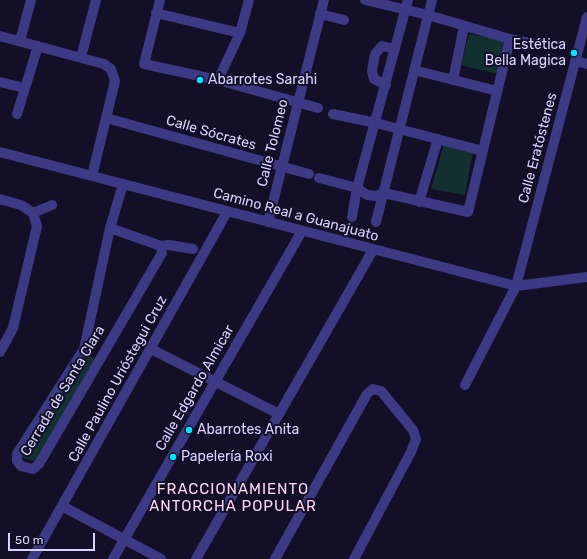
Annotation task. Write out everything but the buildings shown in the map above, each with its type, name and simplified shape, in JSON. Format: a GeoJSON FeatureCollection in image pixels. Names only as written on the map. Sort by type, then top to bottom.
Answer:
{"type":"FeatureCollection","features":[{"type":"Feature","properties":{"kind":"street"},"geometry":{"type":"LineString","coordinates":[[20,41],[30,0]]}},
{"type":"Feature","properties":{"kind":"street"},"geometry":{"type":"LineString","coordinates":[[81,57],[96,0]]}},
{"type":"Feature","properties":{"kind":"street"},"geometry":{"type":"LineString","coordinates":[[160,0],[144,64],[218,80],[318,108]]}},
{"type":"Feature","properties":{"kind":"street"},"geometry":{"type":"LineString","coordinates":[[218,80],[240,33],[249,0]]}},
{"type":"Feature","properties":{"kind":"street","name":"Calle Tolomeo"},"geometry":{"type":"LineString","coordinates":[[268,222],[324,0]]}},
{"type":"Feature","properties":{"kind":"street"},"geometry":{"type":"LineString","coordinates":[[366,0],[407,5],[428,15],[510,39],[534,44]]}},
{"type":"Feature","properties":{"kind":"street"},"geometry":{"type":"LineString","coordinates":[[376,222],[432,0]]}},
{"type":"Feature","properties":{"kind":"street"},"geometry":{"type":"LineString","coordinates":[[352,217],[357,188],[407,5]]}},
{"type":"Feature","properties":{"kind":"street"},"geometry":{"type":"LineString","coordinates":[[156,13],[240,33]]}},
{"type":"Feature","properties":{"kind":"street"},"geometry":{"type":"LineString","coordinates":[[320,14],[344,20]]}},
{"type":"Feature","properties":{"kind":"street","name":"Calle Eratóstenes"},"geometry":{"type":"LineString","coordinates":[[465,385],[516,286],[587,17]]}},
{"type":"Feature","properties":{"kind":"street"},"geometry":{"type":"LineString","coordinates":[[453,80],[464,26]]}},
{"type":"Feature","properties":{"kind":"street"},"geometry":{"type":"LineString","coordinates":[[0,36],[81,57],[104,64],[112,69],[115,81],[92,176]]}},
{"type":"Feature","properties":{"kind":"street"},"geometry":{"type":"LineString","coordinates":[[319,178],[357,188],[367,195],[376,196],[384,193],[468,212],[510,39]]}},
{"type":"Feature","properties":{"kind":"street"},"geometry":{"type":"LineString","coordinates":[[17,114],[38,46]]}},
{"type":"Feature","properties":{"kind":"street"},"geometry":{"type":"LineString","coordinates":[[386,85],[374,79],[372,71],[375,54],[382,46],[395,49]]}},
{"type":"Feature","properties":{"kind":"street"},"geometry":{"type":"LineString","coordinates":[[575,61],[587,64]]}},
{"type":"Feature","properties":{"kind":"street"},"geometry":{"type":"LineString","coordinates":[[414,70],[497,91]]}},
{"type":"Feature","properties":{"kind":"street"},"geometry":{"type":"LineString","coordinates":[[0,82],[25,88]]}},
{"type":"Feature","properties":{"kind":"street"},"geometry":{"type":"LineString","coordinates":[[333,114],[376,123],[483,151]]}},
{"type":"Feature","properties":{"kind":"street","name":"Calle Sócrates"},"geometry":{"type":"LineString","coordinates":[[106,118],[309,174]]}},
{"type":"Feature","properties":{"kind":"street"},"geometry":{"type":"LineString","coordinates":[[419,202],[438,140]]}},
{"type":"Feature","properties":{"kind":"street","name":"Camino Real a Guanajuato"},"geometry":{"type":"LineString","coordinates":[[0,152],[516,286],[587,277]]}},
{"type":"Feature","properties":{"kind":"street","name":"Cerrada de Santa Clara"},"geometry":{"type":"LineString","coordinates":[[123,184],[110,228],[84,349],[18,454],[17,461],[21,466],[33,469],[39,464],[162,253],[161,246]]}},
{"type":"Feature","properties":{"kind":"street"},"geometry":{"type":"LineString","coordinates":[[0,199],[21,205],[33,212],[37,226],[13,328],[0,352]]}},
{"type":"Feature","properties":{"kind":"street"},"geometry":{"type":"LineString","coordinates":[[33,212],[52,205]]}},
{"type":"Feature","properties":{"kind":"street","name":"Calle Paulino Urióstegui Cruz"},"geometry":{"type":"LineString","coordinates":[[32,559],[227,212]]}},
{"type":"Feature","properties":{"kind":"street"},"geometry":{"type":"LineString","coordinates":[[110,228],[161,246],[169,245],[193,249]]}},
{"type":"Feature","properties":{"kind":"street","name":"Calle Edgardo Almicar"},"geometry":{"type":"LineString","coordinates":[[113,559],[302,231]]}},
{"type":"Feature","properties":{"kind":"street"},"geometry":{"type":"LineString","coordinates":[[196,559],[373,250]]}},
{"type":"Feature","properties":{"kind":"street"},"geometry":{"type":"LineString","coordinates":[[84,349],[100,357]]}},
{"type":"Feature","properties":{"kind":"street"},"geometry":{"type":"LineString","coordinates":[[151,349],[279,414]]}},
{"type":"Feature","properties":{"kind":"street"},"geometry":{"type":"LineString","coordinates":[[275,559],[367,394],[373,389],[381,391],[413,430],[416,439],[411,452],[354,559]]}},
{"type":"Feature","properties":{"kind":"street"},"geometry":{"type":"LineString","coordinates":[[62,506],[161,559]]}},
{"type":"Feature","properties":{"kind":"green space"},"geometry":{"type":"Polygon","coordinates":[[[469,34],[504,41],[497,74],[461,65],[469,34]]]}},
{"type":"Feature","properties":{"kind":"green space"},"geometry":{"type":"Polygon","coordinates":[[[444,144],[473,150],[465,195],[431,189],[444,144]]]}},
{"type":"Feature","properties":{"kind":"green space"},"geometry":{"type":"Polygon","coordinates":[[[86,356],[95,358],[36,462],[21,457],[86,356]]]}},
{"type":"Feature","properties":{"kind":"place","name":"Estética Bella Magica"},"geometry":{"type":"Point","coordinates":[574,53]}},
{"type":"Feature","properties":{"kind":"place","name":"Abarrotes Sarahi"},"geometry":{"type":"Point","coordinates":[200,80]}},
{"type":"Feature","properties":{"kind":"place","name":"Abarrotes Anita"},"geometry":{"type":"Point","coordinates":[189,430]}},
{"type":"Feature","properties":{"kind":"place","name":"Papelería Roxi"},"geometry":{"type":"Point","coordinates":[173,457]}},
{"type":"Feature","properties":{"kind":"district","name":"FRACCIONAMIENTO ANTORCHA POPULAR"},"geometry":{"type":"Point","coordinates":[233,498]}}]}
